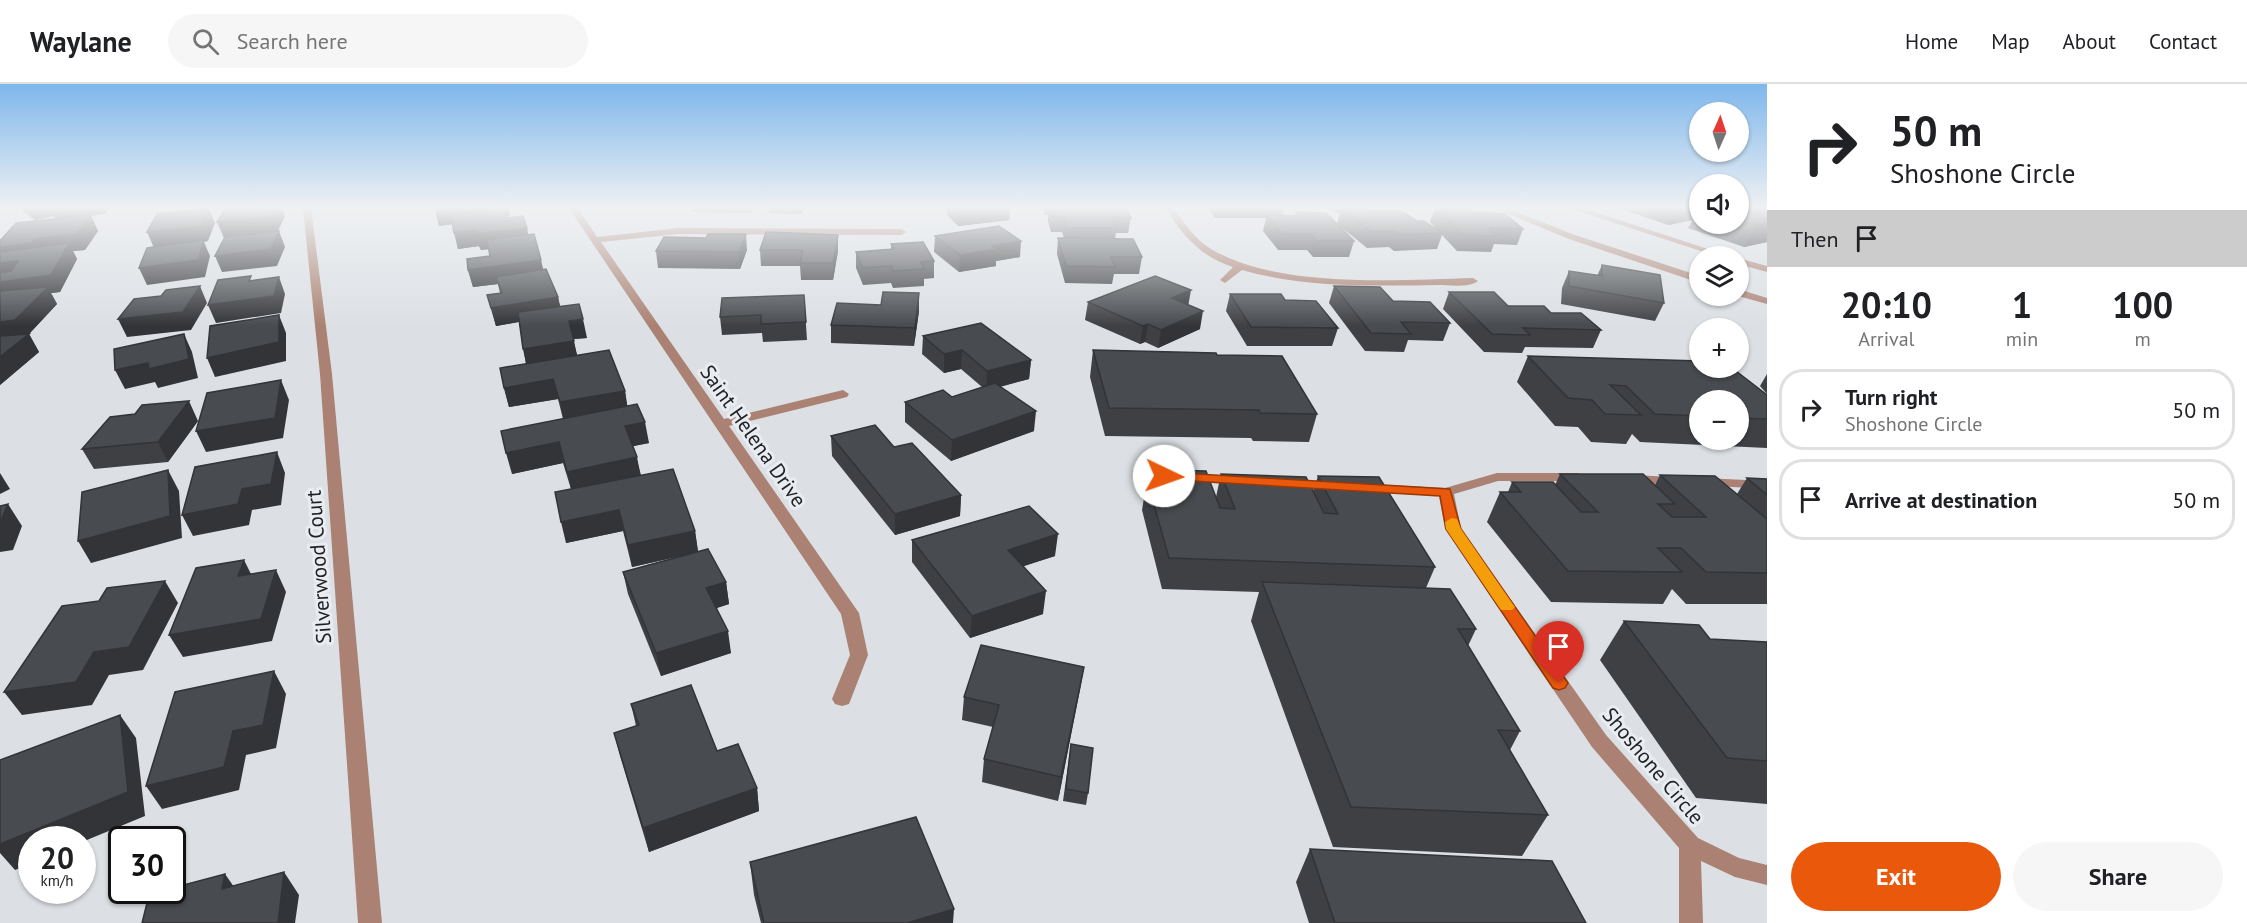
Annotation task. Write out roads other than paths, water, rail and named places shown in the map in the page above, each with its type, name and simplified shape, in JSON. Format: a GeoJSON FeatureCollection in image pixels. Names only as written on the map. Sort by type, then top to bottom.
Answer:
{"type":"FeatureCollection","features":[{"type":"Feature","properties":{"kind":"street","name":"Silverwood Court"},"geometry":{"type":"LineString","coordinates":[[312,247],[326,374],[370,923]]}},
{"type":"Feature","properties":{"kind":"street","name":"Saint Helena Drive"},"geometry":{"type":"LineString","coordinates":[[599,247],[850,614],[859,655],[842,699]]}},
{"type":"Feature","properties":{"kind":"street"},"geometry":{"type":"LineString","coordinates":[[1202,247],[1240,266],[1291,277],[1375,283],[1473,281]]}},
{"type":"Feature","properties":{"kind":"street"},"geometry":{"type":"LineString","coordinates":[[1602,247],[1689,276]]}},
{"type":"Feature","properties":{"kind":"street"},"geometry":{"type":"LineString","coordinates":[[1749,264],[1767,269]]}},
{"type":"Feature","properties":{"kind":"street"},"geometry":{"type":"LineString","coordinates":[[1224,280],[1240,266]]}},
{"type":"Feature","properties":{"kind":"street"},"geometry":{"type":"LineString","coordinates":[[1749,295],[1767,301]]}},
{"type":"Feature","properties":{"kind":"street"},"geometry":{"type":"LineString","coordinates":[[719,424],[843,394]]}},
{"type":"Feature","properties":{"kind":"street"},"geometry":{"type":"LineString","coordinates":[[1176,477],[1258,482]]}},
{"type":"Feature","properties":{"kind":"street"},"geometry":{"type":"LineString","coordinates":[[1352,487],[1446,492],[1497,477],[1593,477]]}},
{"type":"Feature","properties":{"kind":"street"},"geometry":{"type":"LineString","coordinates":[[1616,478],[1767,485]]}},
{"type":"Feature","properties":{"kind":"street","name":"Shoshone Circle"},"geometry":{"type":"LineString","coordinates":[[1446,492],[1454,529],[1599,741],[1690,845],[1735,867],[1767,875]]}},
{"type":"Feature","properties":{"kind":"street"},"geometry":{"type":"LineString","coordinates":[[1690,845],[1691,923]]}}]}
